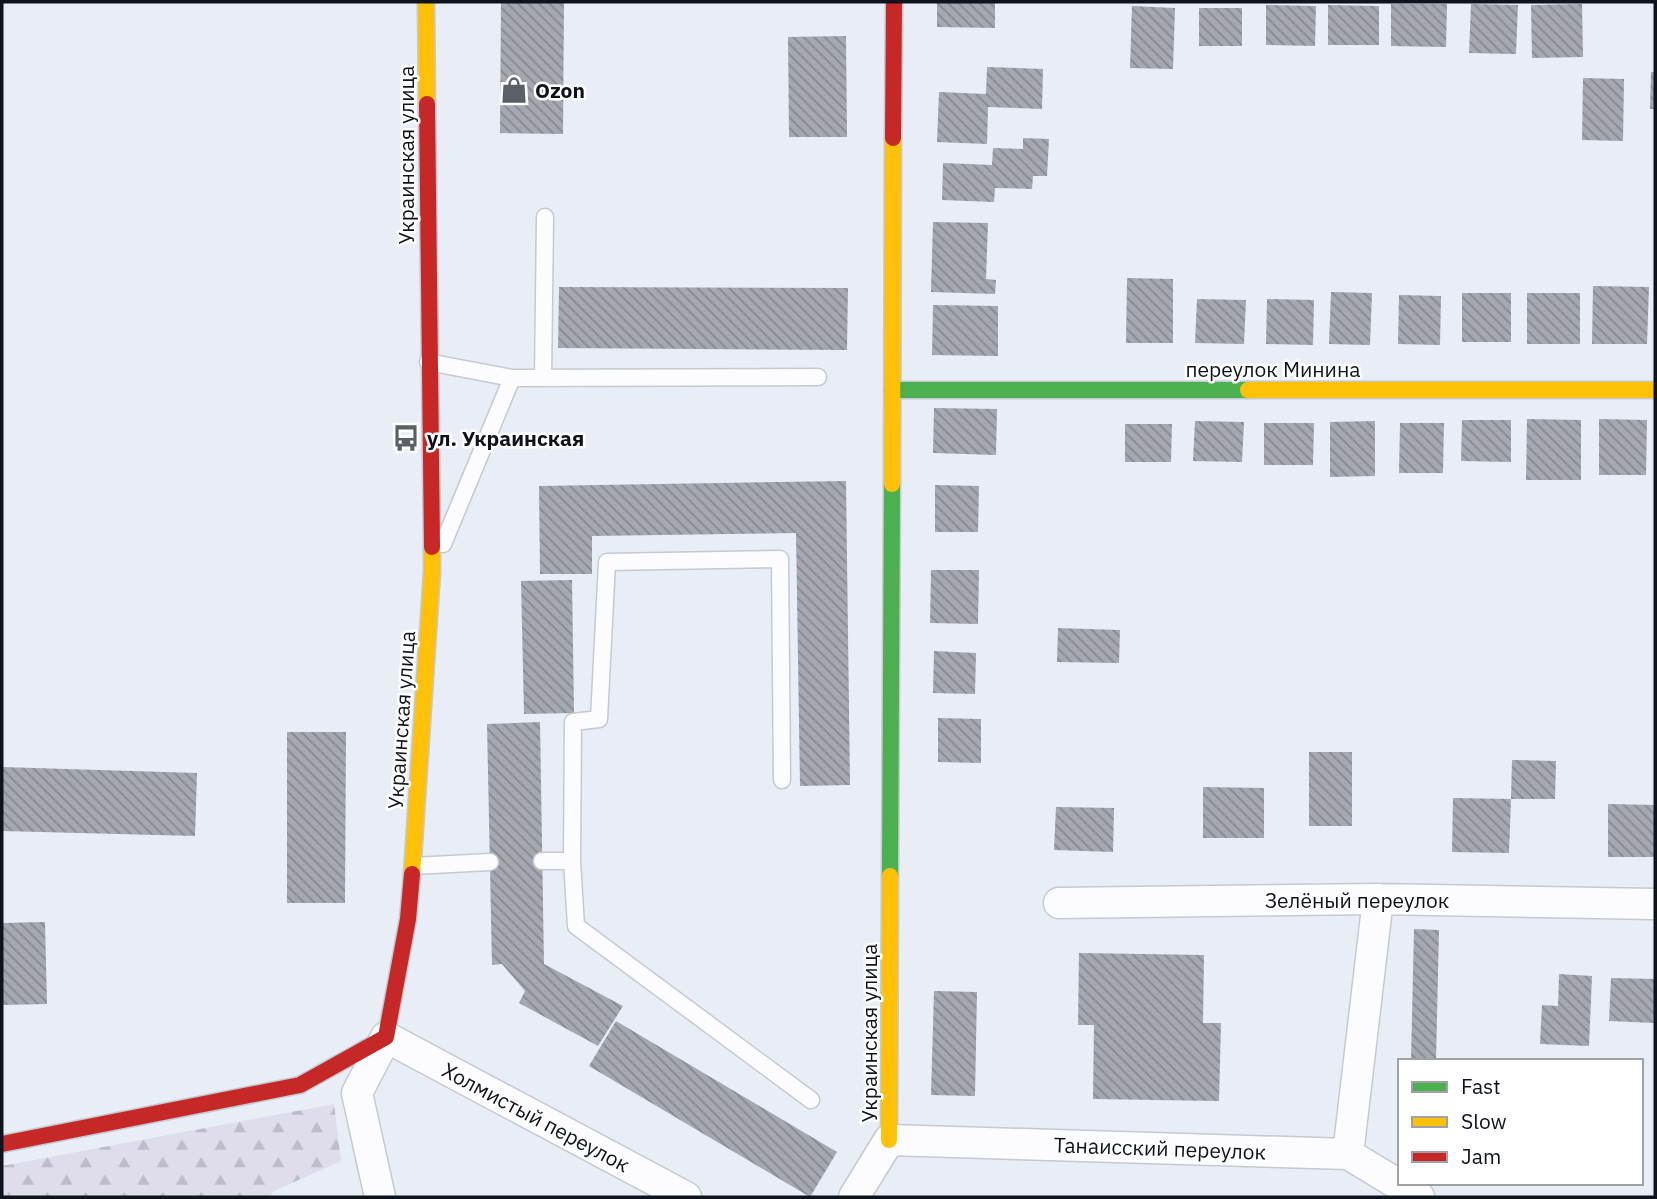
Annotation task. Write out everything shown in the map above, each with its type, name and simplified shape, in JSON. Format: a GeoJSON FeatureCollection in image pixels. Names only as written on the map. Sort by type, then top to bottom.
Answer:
{"type":"FeatureCollection","features":[{"type":"Feature","properties":{"kind":"street","name":"Украинская улица"},"geometry":{"type":"LineString","coordinates":[[386,1037],[408,919],[432,572],[425,2]]}},
{"type":"Feature","properties":{"kind":"street","name":"Украинская улица"},"geometry":{"type":"LineString","coordinates":[[890,1140],[894,2]]}},
{"type":"Feature","properties":{"kind":"street","name":"переулок Минина"},"geometry":{"type":"LineString","coordinates":[[892,390],[1655,390]]}},
{"type":"Feature","properties":{"kind":"street"},"geometry":{"type":"LineString","coordinates":[[1348,1154],[1378,899]]}},
{"type":"Feature","properties":{"kind":"street","name":"Зелёный переулок"},"geometry":{"type":"LineString","coordinates":[[1059,902],[1378,899],[1655,904]]}},
{"type":"Feature","properties":{"kind":"street"},"geometry":{"type":"LineString","coordinates":[[2,1144],[300,1085],[386,1037]]}},
{"type":"Feature","properties":{"kind":"street"},"geometry":{"type":"LineString","coordinates":[[380,1197],[357,1093],[386,1037]]}},
{"type":"Feature","properties":{"kind":"street","name":"Холмистый переулок"},"geometry":{"type":"LineString","coordinates":[[386,1037],[686,1197]]}},
{"type":"Feature","properties":{"kind":"street","name":"Танаисский переулок"},"geometry":{"type":"LineString","coordinates":[[890,1140],[1348,1154],[1398,1184]]}},
{"type":"Feature","properties":{"kind":"street"},"geometry":{"type":"LineString","coordinates":[[853,1197],[890,1140]]}},
{"type":"Feature","properties":{"kind":"street","name":"Танаисский переулок"},"geometry":{"type":"LineString","coordinates":[[1399,1185],[1419,1197]]}},
{"type":"Feature","properties":{"kind":"lane"},"geometry":{"type":"LineString","coordinates":[[543,378],[545,217]]}},
{"type":"Feature","properties":{"kind":"lane"},"geometry":{"type":"LineString","coordinates":[[428,362],[512,378],[818,377]]}},
{"type":"Feature","properties":{"kind":"lane"},"geometry":{"type":"LineString","coordinates":[[432,572],[512,378]]}},
{"type":"Feature","properties":{"kind":"lane"},"geometry":{"type":"LineString","coordinates":[[782,780],[780,559],[607,562],[599,719],[573,722],[572,860],[576,926],[811,1100]]}},
{"type":"Feature","properties":{"kind":"lane"},"geometry":{"type":"LineString","coordinates":[[542,861],[572,860]]}},
{"type":"Feature","properties":{"kind":"lane"},"geometry":{"type":"LineString","coordinates":[[413,866],[490,862]]}},
{"type":"Feature","properties":{"kind":"green space"},"geometry":{"type":"Polygon","coordinates":[[[334,1104],[341,1161],[274,1191],[269,1197],[2,1197],[2,1166],[334,1104]]]}},
{"type":"Feature","properties":{"kind":"building"},"geometry":{"type":"Polygon","coordinates":[[[501,2],[564,2],[563,134],[500,133],[501,2]]]}},
{"type":"Feature","properties":{"kind":"building"},"geometry":{"type":"Polygon","coordinates":[[[937,2],[995,2],[995,28],[937,27],[937,2]]]}},
{"type":"Feature","properties":{"kind":"building"},"geometry":{"type":"Polygon","coordinates":[[[1391,4],[1447,4],[1446,47],[1391,46],[1391,4]]]}},
{"type":"Feature","properties":{"kind":"building"},"geometry":{"type":"Polygon","coordinates":[[[1471,4],[1518,5],[1516,54],[1469,53],[1471,4]]]}},
{"type":"Feature","properties":{"kind":"building"},"geometry":{"type":"Polygon","coordinates":[[[1582,4],[1583,57],[1532,58],[1531,5],[1582,4]]]}},
{"type":"Feature","properties":{"kind":"building"},"geometry":{"type":"Polygon","coordinates":[[[1266,5],[1316,6],[1315,46],[1266,45],[1266,5]]]}},
{"type":"Feature","properties":{"kind":"building"},"geometry":{"type":"Polygon","coordinates":[[[1328,5],[1379,6],[1379,45],[1328,45],[1328,5]]]}},
{"type":"Feature","properties":{"kind":"building"},"geometry":{"type":"Polygon","coordinates":[[[1132,6],[1175,8],[1173,69],[1130,68],[1132,6]]]}},
{"type":"Feature","properties":{"kind":"building"},"geometry":{"type":"Polygon","coordinates":[[[1199,8],[1242,8],[1242,46],[1199,46],[1199,8]]]}},
{"type":"Feature","properties":{"kind":"building"},"geometry":{"type":"Polygon","coordinates":[[[846,36],[847,137],[789,137],[788,37],[846,36]]]}},
{"type":"Feature","properties":{"kind":"building"},"geometry":{"type":"Polygon","coordinates":[[[987,67],[1043,69],[1042,109],[988,107],[987,144],[937,142],[939,92],[986,94],[987,67]]]}},
{"type":"Feature","properties":{"kind":"building"},"geometry":{"type":"Polygon","coordinates":[[[1651,72],[1655,72],[1655,109],[1650,109],[1651,72]]]}},
{"type":"Feature","properties":{"kind":"building"},"geometry":{"type":"Polygon","coordinates":[[[1583,78],[1624,79],[1623,141],[1582,140],[1583,78]]]}},
{"type":"Feature","properties":{"kind":"building"},"geometry":{"type":"Polygon","coordinates":[[[1023,138],[1049,139],[1047,176],[1033,176],[1032,189],[995,188],[994,202],[942,200],[943,163],[992,165],[993,148],[1023,149],[1023,138]]]}},
{"type":"Feature","properties":{"kind":"building"},"geometry":{"type":"Polygon","coordinates":[[[933,222],[988,223],[986,279],[996,280],[995,294],[931,292],[933,222]]]}},
{"type":"Feature","properties":{"kind":"building"},"geometry":{"type":"Polygon","coordinates":[[[1127,278],[1173,279],[1173,343],[1126,343],[1127,278]]]}},
{"type":"Feature","properties":{"kind":"building"},"geometry":{"type":"Polygon","coordinates":[[[1593,286],[1649,287],[1647,344],[1592,344],[1593,286]]]}},
{"type":"Feature","properties":{"kind":"building"},"geometry":{"type":"Polygon","coordinates":[[[559,287],[848,288],[847,350],[558,348],[559,287]]]}},
{"type":"Feature","properties":{"kind":"building"},"geometry":{"type":"Polygon","coordinates":[[[1331,292],[1372,293],[1370,345],[1329,344],[1331,292]]]}},
{"type":"Feature","properties":{"kind":"building"},"geometry":{"type":"Polygon","coordinates":[[[1462,293],[1511,293],[1511,342],[1462,342],[1462,293]]]}},
{"type":"Feature","properties":{"kind":"building"},"geometry":{"type":"Polygon","coordinates":[[[1527,293],[1580,293],[1580,344],[1527,344],[1527,293]]]}},
{"type":"Feature","properties":{"kind":"building"},"geometry":{"type":"Polygon","coordinates":[[[1399,295],[1441,296],[1440,345],[1398,344],[1399,295]]]}},
{"type":"Feature","properties":{"kind":"building"},"geometry":{"type":"Polygon","coordinates":[[[1197,299],[1246,300],[1244,344],[1195,343],[1197,299]]]}},
{"type":"Feature","properties":{"kind":"building"},"geometry":{"type":"Polygon","coordinates":[[[1267,299],[1314,300],[1313,345],[1266,344],[1267,299]]]}},
{"type":"Feature","properties":{"kind":"building"},"geometry":{"type":"Polygon","coordinates":[[[933,305],[998,306],[998,356],[932,355],[933,305]]]}},
{"type":"Feature","properties":{"kind":"building"},"geometry":{"type":"Polygon","coordinates":[[[934,408],[997,409],[996,455],[933,453],[934,408]]]}},
{"type":"Feature","properties":{"kind":"building"},"geometry":{"type":"Polygon","coordinates":[[[1527,419],[1581,420],[1581,480],[1526,480],[1527,419]]]}},
{"type":"Feature","properties":{"kind":"building"},"geometry":{"type":"Polygon","coordinates":[[[1599,419],[1647,420],[1646,475],[1599,475],[1599,419]]]}},
{"type":"Feature","properties":{"kind":"building"},"geometry":{"type":"Polygon","coordinates":[[[1462,420],[1511,420],[1511,462],[1461,461],[1462,420]]]}},
{"type":"Feature","properties":{"kind":"building"},"geometry":{"type":"Polygon","coordinates":[[[1195,421],[1244,422],[1242,462],[1193,461],[1195,421]]]}},
{"type":"Feature","properties":{"kind":"building"},"geometry":{"type":"Polygon","coordinates":[[[1375,421],[1375,476],[1330,477],[1330,422],[1375,421]]]}},
{"type":"Feature","properties":{"kind":"building"},"geometry":{"type":"Polygon","coordinates":[[[1264,423],[1314,423],[1313,465],[1264,465],[1264,423]]]}},
{"type":"Feature","properties":{"kind":"building"},"geometry":{"type":"Polygon","coordinates":[[[1400,423],[1444,423],[1443,473],[1399,473],[1400,423]]]}},
{"type":"Feature","properties":{"kind":"building"},"geometry":{"type":"Polygon","coordinates":[[[1125,424],[1172,424],[1171,462],[1125,462],[1125,424]]]}},
{"type":"Feature","properties":{"kind":"building"},"geometry":{"type":"Polygon","coordinates":[[[846,481],[850,785],[800,786],[796,533],[592,536],[592,574],[540,574],[539,486],[846,481]]]}},
{"type":"Feature","properties":{"kind":"building"},"geometry":{"type":"Polygon","coordinates":[[[935,485],[979,486],[978,532],[935,532],[935,485]]]}},
{"type":"Feature","properties":{"kind":"building"},"geometry":{"type":"Polygon","coordinates":[[[931,570],[979,570],[978,624],[930,623],[931,570]]]}},
{"type":"Feature","properties":{"kind":"building"},"geometry":{"type":"Polygon","coordinates":[[[572,580],[574,713],[524,714],[521,581],[572,580]]]}},
{"type":"Feature","properties":{"kind":"building"},"geometry":{"type":"Polygon","coordinates":[[[1058,628],[1120,630],[1119,663],[1057,662],[1058,628]]]}},
{"type":"Feature","properties":{"kind":"building"},"geometry":{"type":"Polygon","coordinates":[[[934,651],[976,653],[975,694],[933,693],[934,651]]]}},
{"type":"Feature","properties":{"kind":"building"},"geometry":{"type":"Polygon","coordinates":[[[938,718],[981,719],[981,763],[938,762],[938,718]]]}},
{"type":"Feature","properties":{"kind":"building"},"geometry":{"type":"Polygon","coordinates":[[[540,722],[544,964],[623,1006],[598,1046],[519,1003],[525,991],[502,964],[492,965],[487,724],[540,722]]]}},
{"type":"Feature","properties":{"kind":"building"},"geometry":{"type":"Polygon","coordinates":[[[287,732],[346,732],[345,903],[287,903],[287,732]]]}},
{"type":"Feature","properties":{"kind":"building"},"geometry":{"type":"Polygon","coordinates":[[[1309,752],[1352,752],[1352,826],[1309,826],[1309,752]]]}},
{"type":"Feature","properties":{"kind":"building"},"geometry":{"type":"Polygon","coordinates":[[[1512,760],[1556,761],[1555,799],[1511,799],[1512,760]]]}},
{"type":"Feature","properties":{"kind":"building"},"geometry":{"type":"Polygon","coordinates":[[[2,767],[197,773],[195,836],[2,831],[2,767]]]}},
{"type":"Feature","properties":{"kind":"building"},"geometry":{"type":"Polygon","coordinates":[[[1203,787],[1264,788],[1264,838],[1203,838],[1203,787]]]}},
{"type":"Feature","properties":{"kind":"building"},"geometry":{"type":"Polygon","coordinates":[[[1453,798],[1511,799],[1509,853],[1452,852],[1453,798]]]}},
{"type":"Feature","properties":{"kind":"building"},"geometry":{"type":"Polygon","coordinates":[[[1608,804],[1655,805],[1655,857],[1608,857],[1608,804]]]}},
{"type":"Feature","properties":{"kind":"building"},"geometry":{"type":"Polygon","coordinates":[[[1056,807],[1114,808],[1113,852],[1054,850],[1056,807]]]}},
{"type":"Feature","properties":{"kind":"building"},"geometry":{"type":"Polygon","coordinates":[[[45,922],[47,1004],[2,1005],[2,923],[45,922]]]}},
{"type":"Feature","properties":{"kind":"building"},"geometry":{"type":"Polygon","coordinates":[[[1414,929],[1439,930],[1436,1059],[1411,1059],[1414,929]]]}},
{"type":"Feature","properties":{"kind":"building"},"geometry":{"type":"Polygon","coordinates":[[[1079,953],[1204,955],[1203,1023],[1221,1023],[1219,1101],[1093,1099],[1094,1025],[1078,1025],[1079,953]]]}},
{"type":"Feature","properties":{"kind":"building"},"geometry":{"type":"Polygon","coordinates":[[[1559,974],[1592,976],[1589,1046],[1540,1044],[1542,1005],[1558,1006],[1559,974]]]}},
{"type":"Feature","properties":{"kind":"building"},"geometry":{"type":"Polygon","coordinates":[[[1611,978],[1655,979],[1655,1023],[1609,1021],[1611,978]]]}},
{"type":"Feature","properties":{"kind":"building"},"geometry":{"type":"Polygon","coordinates":[[[934,991],[977,992],[975,1096],[931,1095],[934,991]]]}},
{"type":"Feature","properties":{"kind":"building"},"geometry":{"type":"Polygon","coordinates":[[[616,1021],[837,1152],[810,1197],[589,1066],[616,1021]]]}},
{"type":"Feature","properties":{"kind":"traffic: fast"},"geometry":{"type":"LineString","coordinates":[[892,390],[1248,390]]}},
{"type":"Feature","properties":{"kind":"traffic: fast"},"geometry":{"type":"LineString","coordinates":[[890,876],[892,484]]}},
{"type":"Feature","properties":{"kind":"traffic: slow"},"geometry":{"type":"LineString","coordinates":[[426,2],[427,104]]}},
{"type":"Feature","properties":{"kind":"traffic: slow"},"geometry":{"type":"LineString","coordinates":[[892,484],[893,138]]}},
{"type":"Feature","properties":{"kind":"traffic: slow"},"geometry":{"type":"LineString","coordinates":[[1248,390],[1655,390]]}},
{"type":"Feature","properties":{"kind":"traffic: slow"},"geometry":{"type":"LineString","coordinates":[[412,874],[432,547]]}},
{"type":"Feature","properties":{"kind":"traffic: slow"},"geometry":{"type":"LineString","coordinates":[[889,1140],[890,876]]}},
{"type":"Feature","properties":{"kind":"traffic: jam"},"geometry":{"type":"LineString","coordinates":[[893,138],[894,2]]}},
{"type":"Feature","properties":{"kind":"traffic: jam"},"geometry":{"type":"LineString","coordinates":[[427,104],[432,547]]}},
{"type":"Feature","properties":{"kind":"traffic: jam"},"geometry":{"type":"LineString","coordinates":[[2,1144],[300,1085],[386,1037],[408,919],[412,874]]}},
{"type":"Feature","properties":{"kind":"place","name":"Ozon"},"geometry":{"type":"Point","coordinates":[514,90]}},
{"type":"Feature","properties":{"kind":"place","name":"ул. Украинская"},"geometry":{"type":"Point","coordinates":[406,438]}}]}
